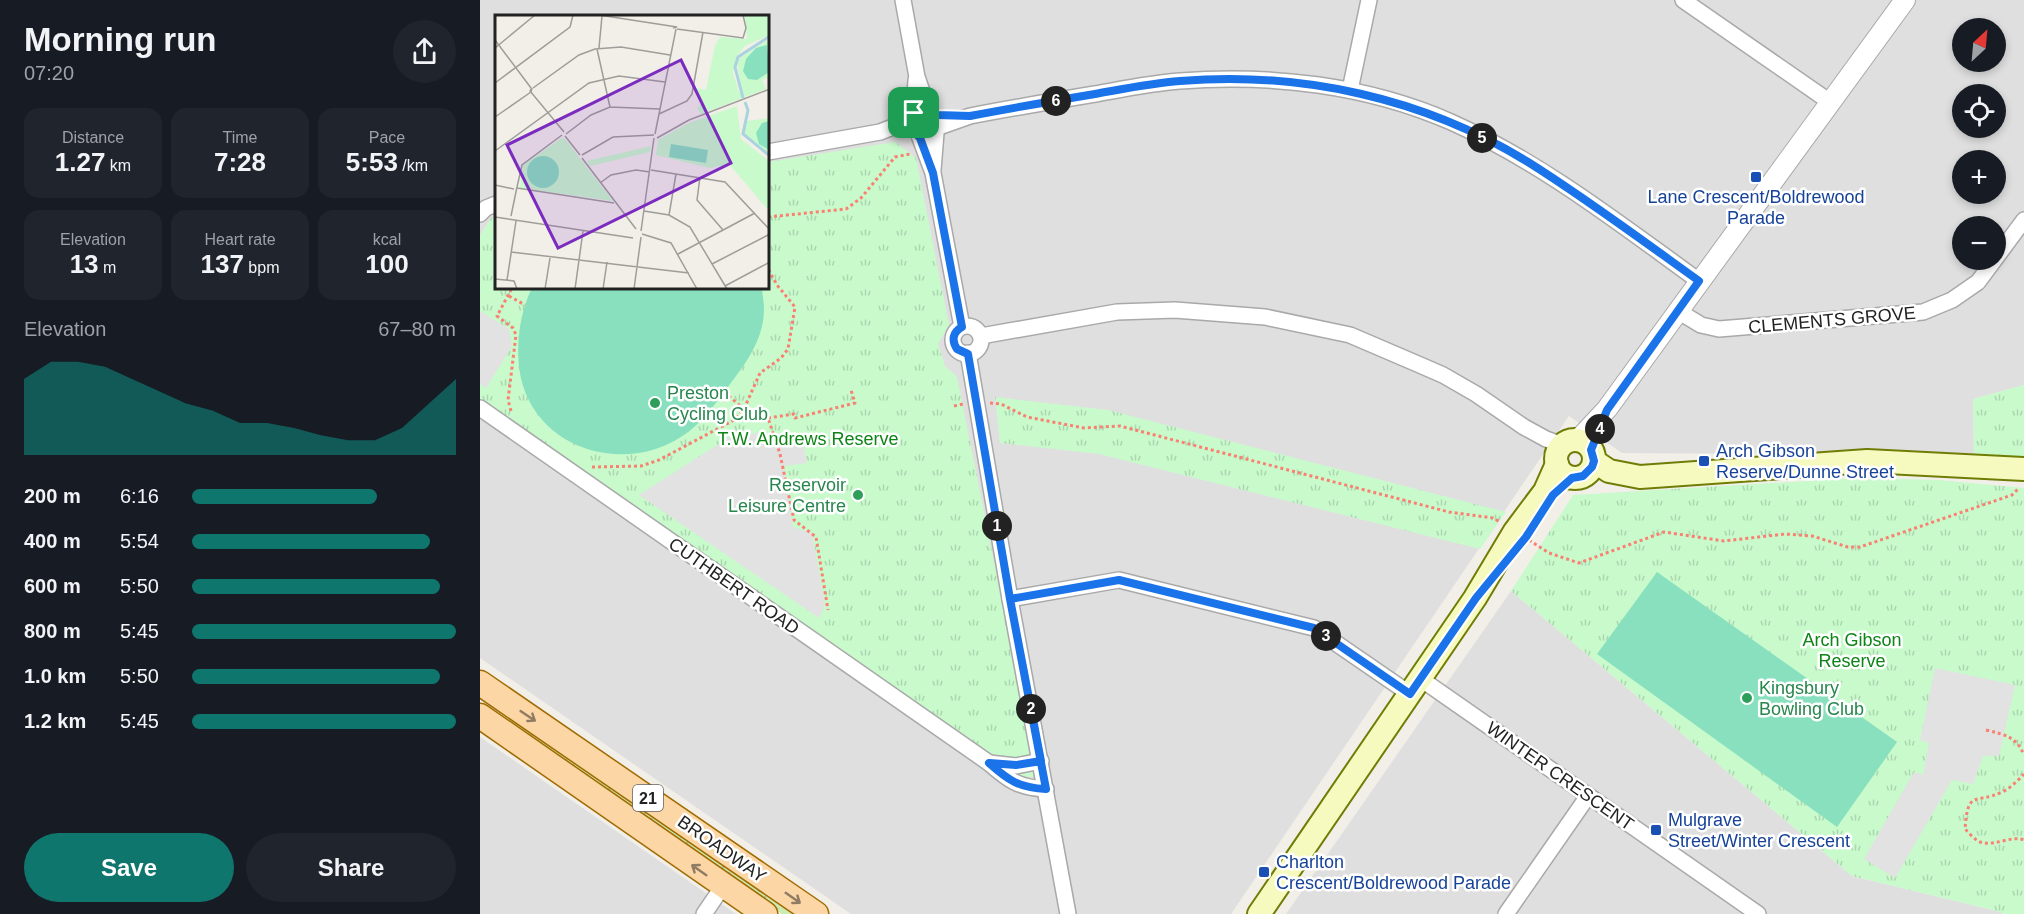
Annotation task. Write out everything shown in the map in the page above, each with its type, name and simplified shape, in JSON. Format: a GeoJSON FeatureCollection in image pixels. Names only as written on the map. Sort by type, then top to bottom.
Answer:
{"type":"FeatureCollection","features":[{"type":"Feature","properties":{"kind":"main road"},"geometry":{"type":"LineString","coordinates":[[1259,914],[1520,534],[1553,495],[1573,460],[1609,471],[1640,477],[1867,461],[2022,469]]}},
{"type":"Feature","properties":{"kind":"main road","name":"BROADWAY"},"geometry":{"type":"LineString","coordinates":[[480,683],[816,914]]}},
{"type":"Feature","properties":{"kind":"main road","name":"BROADWAY"},"geometry":{"type":"LineString","coordinates":[[480,716],[765,914]]}},
{"type":"Feature","properties":{"kind":"street"},"geometry":{"type":"LineString","coordinates":[[903,0],[962,327]]}},
{"type":"Feature","properties":{"kind":"street"},"geometry":{"type":"LineString","coordinates":[[1350,90],[1369,0]]}},
{"type":"Feature","properties":{"kind":"street"},"geometry":{"type":"LineString","coordinates":[[1683,0],[1830,102]]}},
{"type":"Feature","properties":{"kind":"street"},"geometry":{"type":"LineString","coordinates":[[981,336],[1117,312],[1174,310],[1265,317],[1350,335],[1443,375],[1573,460],[1699,281],[1905,0]]}},
{"type":"Feature","properties":{"kind":"street"},"geometry":{"type":"LineString","coordinates":[[770,152],[1179,81],[1276,80],[1350,90],[1450,122],[1527,162],[1699,281]]}},
{"type":"Feature","properties":{"kind":"street"},"geometry":{"type":"LineString","coordinates":[[925,126],[933,173]]}},
{"type":"Feature","properties":{"kind":"street"},"geometry":{"type":"LineString","coordinates":[[480,214],[486,208],[495,204]]}},
{"type":"Feature","properties":{"kind":"street","name":"CLEMENTS GROVE"},"geometry":{"type":"LineString","coordinates":[[1678,311],[1701,325],[1719,329],[1923,312],[1952,300],[1978,282],[2024,220]]}},
{"type":"Feature","properties":{"kind":"street"},"geometry":{"type":"LineString","coordinates":[[962,327],[976,328],[981,336],[977,350],[968,354],[957,349],[953,340],[955,332],[962,327]]}},
{"type":"Feature","properties":{"kind":"street"},"geometry":{"type":"LineString","coordinates":[[968,354],[1068,914]]}},
{"type":"Feature","properties":{"kind":"street","name":"CUTHBERT ROAD"},"geometry":{"type":"LineString","coordinates":[[480,408],[989,763],[1007,779],[1032,789],[1046,789]]}},
{"type":"Feature","properties":{"kind":"street","name":"WINTER CRESCENT"},"geometry":{"type":"LineString","coordinates":[[1010,599],[1119,580],[1314,628],[1416,686],[1588,796],[1753,912]]}},
{"type":"Feature","properties":{"kind":"street"},"geometry":{"type":"LineString","coordinates":[[989,763],[1016,765],[1041,761]]}},
{"type":"Feature","properties":{"kind":"street"},"geometry":{"type":"LineString","coordinates":[[1506,914],[1588,796]]}},
{"type":"Feature","properties":{"kind":"street"},"geometry":{"type":"LineString","coordinates":[[704,914],[723,886]]}},
{"type":"Feature","properties":{"kind":"path"},"geometry":{"type":"LineString","coordinates":[[770,217],[846,209],[861,198],[895,157],[925,126]]}},
{"type":"Feature","properties":{"kind":"path"},"geometry":{"type":"LineString","coordinates":[[588,466],[597,468],[641,466],[659,460],[734,420],[744,409],[760,373],[781,358],[790,342],[795,307],[770,273]]}},
{"type":"Feature","properties":{"kind":"path"},"geometry":{"type":"LineString","coordinates":[[511,290],[497,316],[513,328],[516,336],[508,400],[514,416]]}},
{"type":"Feature","properties":{"kind":"path"},"geometry":{"type":"LineString","coordinates":[[509,296],[525,305]]}},
{"type":"Feature","properties":{"kind":"path"},"geometry":{"type":"LineString","coordinates":[[724,392],[744,409],[768,418],[795,414],[795,418],[855,403],[851,390]]}},
{"type":"Feature","properties":{"kind":"path"},"geometry":{"type":"LineString","coordinates":[[954,406],[975,400],[1001,404],[1027,417],[1084,428],[1120,426],[1449,513],[1492,518],[1549,553],[1579,563],[1664,532],[1724,541],[1785,534],[1812,536],[1848,547],[1860,547],[2012,495],[2020,487],[2022,469]]}},
{"type":"Feature","properties":{"kind":"path"},"geometry":{"type":"LineString","coordinates":[[768,418],[780,454],[794,520],[816,537],[828,610]]}},
{"type":"Feature","properties":{"kind":"path"},"geometry":{"type":"LineString","coordinates":[[1986,730],[2008,735],[2019,744],[2024,755]]}},
{"type":"Feature","properties":{"kind":"path"},"geometry":{"type":"LineString","coordinates":[[2024,774],[2002,792],[1975,799],[1966,809],[1965,829],[1980,842],[1996,843],[2018,838],[2024,840]]}},
{"type":"Feature","properties":{"kind":"shaded area"},"geometry":{"type":"Polygon","coordinates":[[[480,0],[2024,0],[2024,385],[1973,399],[1974,455],[1622,453],[1569,416],[1231,914],[851,914],[480,658],[480,0]]]}},
{"type":"Feature","properties":{"kind":"shaded area"},"geometry":{"type":"Polygon","coordinates":[[[480,311],[509,329],[512,346],[486,388],[480,384],[480,311]]]}},
{"type":"Feature","properties":{"kind":"shaded area"},"geometry":{"type":"Polygon","coordinates":[[[736,433],[802,434],[807,463],[784,466],[793,527],[812,533],[825,605],[819,618],[639,495],[736,433]]]}},
{"type":"Feature","properties":{"kind":"shaded area"},"geometry":{"type":"Polygon","coordinates":[[[1511,591],[1852,876],[2002,914],[1286,914],[1511,591]]]}},
{"type":"Feature","properties":{"kind":"shaded area"},"geometry":{"type":"Polygon","coordinates":[[[1935,668],[2015,685],[1999,756],[1983,756],[1973,784],[1952,780],[1895,878],[1864,859],[1914,772],[1923,775],[1929,743],[1920,740],[1935,668]]]}},
{"type":"Feature","properties":{"kind":"shaded area"},"geometry":{"type":"Polygon","coordinates":[[[480,737],[736,914],[480,914],[480,737]]]}},
{"type":"Feature","properties":{"kind":"green space","name":"T.W. Andrews Reserve"},"geometry":{"type":"Polygon","coordinates":[[[895,142],[916,158],[949,325],[938,344],[945,366],[957,377],[1037,776],[1019,776],[994,762],[480,399],[480,235],[491,218],[495,216],[495,290],[770,290],[770,162],[895,142]]]}},
{"type":"Feature","properties":{"kind":"green space"},"geometry":{"type":"Polygon","coordinates":[[[531,290],[761,290],[764,314],[754,349],[741,370],[703,419],[689,432],[660,447],[638,453],[616,454],[593,451],[572,443],[553,431],[538,414],[526,394],[519,369],[518,341],[531,290]]]}},
{"type":"Feature","properties":{"kind":"green space"},"geometry":{"type":"Polygon","coordinates":[[[2024,385],[2024,458],[1974,455],[1973,399],[2024,385]]]}},
{"type":"Feature","properties":{"kind":"green space"},"geometry":{"type":"Polygon","coordinates":[[[995,397],[1108,410],[1506,512],[1480,549],[1099,454],[1000,443],[995,397]]]}},
{"type":"Feature","properties":{"kind":"green space","name":"Arch Gibson Reserve"},"geometry":{"type":"Polygon","coordinates":[[[1856,478],[1939,480],[2024,488],[2024,914],[2002,914],[1852,876],[1511,591],[1573,495],[1856,478]]]}},
{"type":"Feature","properties":{"kind":"green space","name":"Kingsbury Bowling Club"},"geometry":{"type":"Polygon","coordinates":[[[1657,572],[1897,742],[1837,827],[1597,654],[1657,572]]]}},
{"type":"Feature","properties":{"kind":"green space"},"geometry":{"type":"Polygon","coordinates":[[[490,701],[801,914],[782,914],[517,730],[490,701]]]}},
{"type":"Feature","properties":{"kind":"place","name":"Lane Crescent/Boldrewood Parade"},"geometry":{"type":"Point","coordinates":[1756,177]}},
{"type":"Feature","properties":{"kind":"place","name":"Preston Cycling Club"},"geometry":{"type":"Point","coordinates":[655,403]}},
{"type":"Feature","properties":{"kind":"place","name":"Arch Gibson Reserve/Dunne Street"},"geometry":{"type":"Point","coordinates":[1704,461]}},
{"type":"Feature","properties":{"kind":"place","name":"Reservoir Leisure Centre"},"geometry":{"type":"Point","coordinates":[858,495]}},
{"type":"Feature","properties":{"kind":"place","name":"Kingsbury Bowling Club"},"geometry":{"type":"Point","coordinates":[1747,698]}},
{"type":"Feature","properties":{"kind":"place","name":"Mulgrave Street/Winter Crescent"},"geometry":{"type":"Point","coordinates":[1656,830]}},
{"type":"Feature","properties":{"kind":"place","name":"Charlton Crescent/Boldrewood Parade"},"geometry":{"type":"Point","coordinates":[1264,872]}},
{"type":"Feature","properties":{"kind":"route"},"geometry":{"type":"LineString","coordinates":[[914,113],[910,120],[911,129],[920,138],[933,173],[962,327],[955,332],[953,340],[957,349],[968,354],[1010,599],[1041,761],[1046,789],[1032,789],[1007,779],[989,763],[1016,765],[1041,761],[1026,680],[1010,599],[1119,580],[1314,628],[1410,694],[1476,598],[1526,537],[1553,495],[1572,478],[1583,476],[1592,467],[1594,461],[1591,450],[1607,410],[1699,281],[1527,162],[1450,122],[1350,90],[1276,80],[1179,81],[1138,86],[970,116],[937,115],[928,109],[914,113]]}}]}
